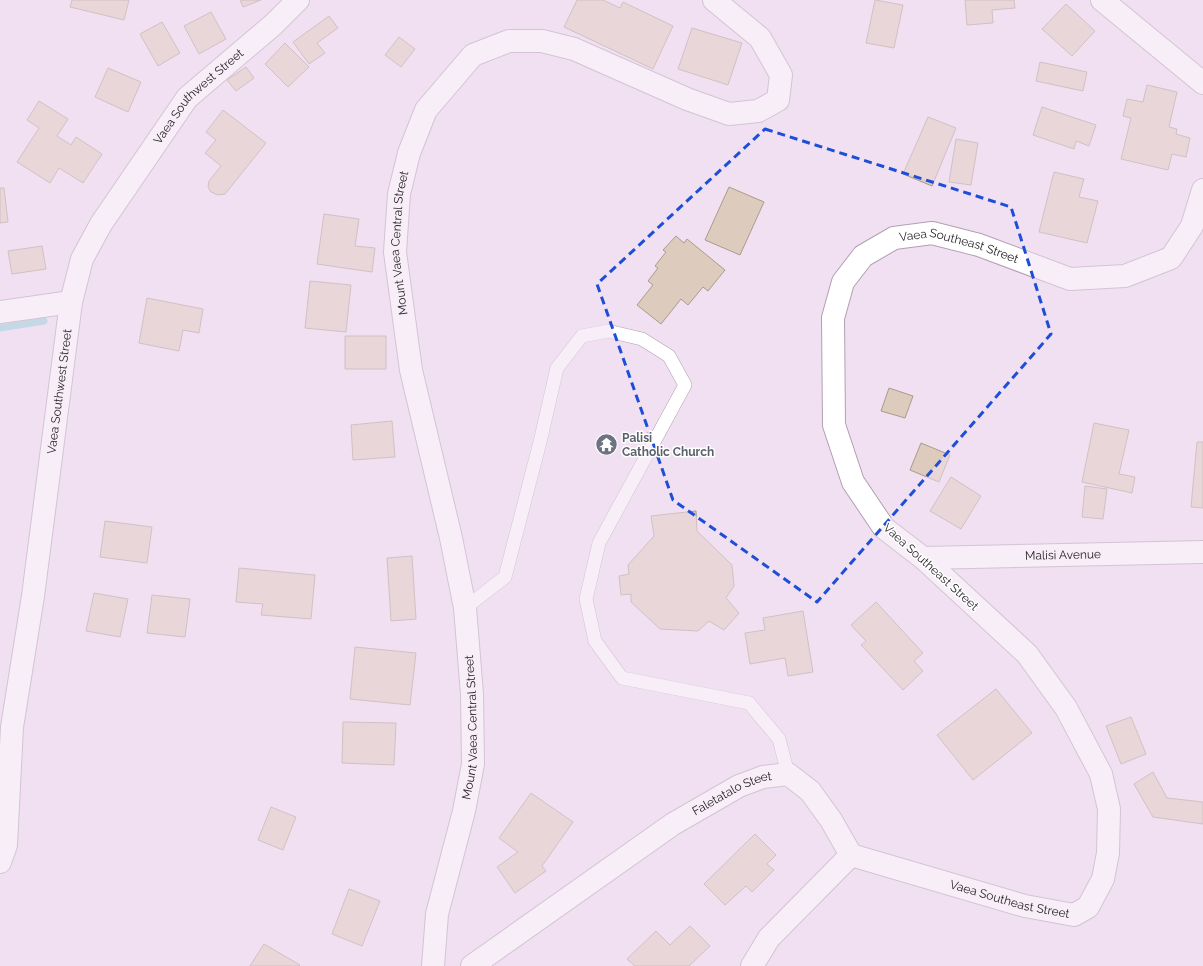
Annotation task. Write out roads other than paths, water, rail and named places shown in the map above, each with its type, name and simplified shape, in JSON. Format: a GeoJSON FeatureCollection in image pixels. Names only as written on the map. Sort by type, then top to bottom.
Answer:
{"type":"FeatureCollection","features":[{"type":"Feature","properties":{"kind":"street","name":"Vaea Southwest Street"},"geometry":{"type":"LineString","coordinates":[[0,862],[6,845],[12,727],[33,596],[71,302],[82,259],[98,230],[186,98],[274,24],[298,0]]}},
{"type":"Feature","properties":{"kind":"street","name":"Mount Vaea Central Street"},"geometry":{"type":"LineString","coordinates":[[433,966],[437,914],[464,811],[473,764],[472,694],[465,608],[451,538],[411,370],[395,252],[399,194],[410,154],[426,110],[473,55],[509,41],[542,41],[574,49],[687,99],[729,114],[758,111],[778,100],[781,75],[760,38],[714,0]]}},
{"type":"Feature","properties":{"kind":"street"},"geometry":{"type":"LineString","coordinates":[[1102,0],[1203,83]]}},
{"type":"Feature","properties":{"kind":"street","name":"Vaea Southeast Street"},"geometry":{"type":"LineString","coordinates":[[851,855],[958,885],[1025,906],[1074,915],[1088,907],[1103,879],[1108,853],[1109,809],[1101,774],[1066,708],[1027,654],[923,558],[884,528],[853,482],[834,425],[833,318],[843,282],[863,256],[894,238],[932,233],[979,245],[1070,279],[1125,276],[1171,258],[1192,226],[1203,190]]}},
{"type":"Feature","properties":{"kind":"street"},"geometry":{"type":"LineString","coordinates":[[0,312],[71,302]]}},
{"type":"Feature","properties":{"kind":"street","name":"Malisi Avenue"},"geometry":{"type":"LineString","coordinates":[[923,558],[1203,552]]}},
{"type":"Feature","properties":{"kind":"street","name":"Faletatalo Steet"},"geometry":{"type":"LineString","coordinates":[[472,966],[673,824],[739,786],[763,778],[788,774],[810,791],[831,820],[851,855]]}},
{"type":"Feature","properties":{"kind":"street"},"geometry":{"type":"LineString","coordinates":[[752,966],[769,938],[851,855]]}},
{"type":"Feature","properties":{"kind":"lane"},"geometry":{"type":"LineString","coordinates":[[465,608],[505,577],[540,442],[557,368],[582,336],[608,331],[642,339],[669,356],[685,385],[599,543],[586,599],[595,641],[622,678],[749,703],[779,739],[788,774]]}},
{"type":"Feature","properties":{"kind":"waterway"},"geometry":{"type":"LineString","coordinates":[[0,328],[44,321]]}},
{"type":"Feature","properties":{"kind":"place","name":"Palisi Catholic Church"},"geometry":{"type":"Point","coordinates":[606,445]}}]}
